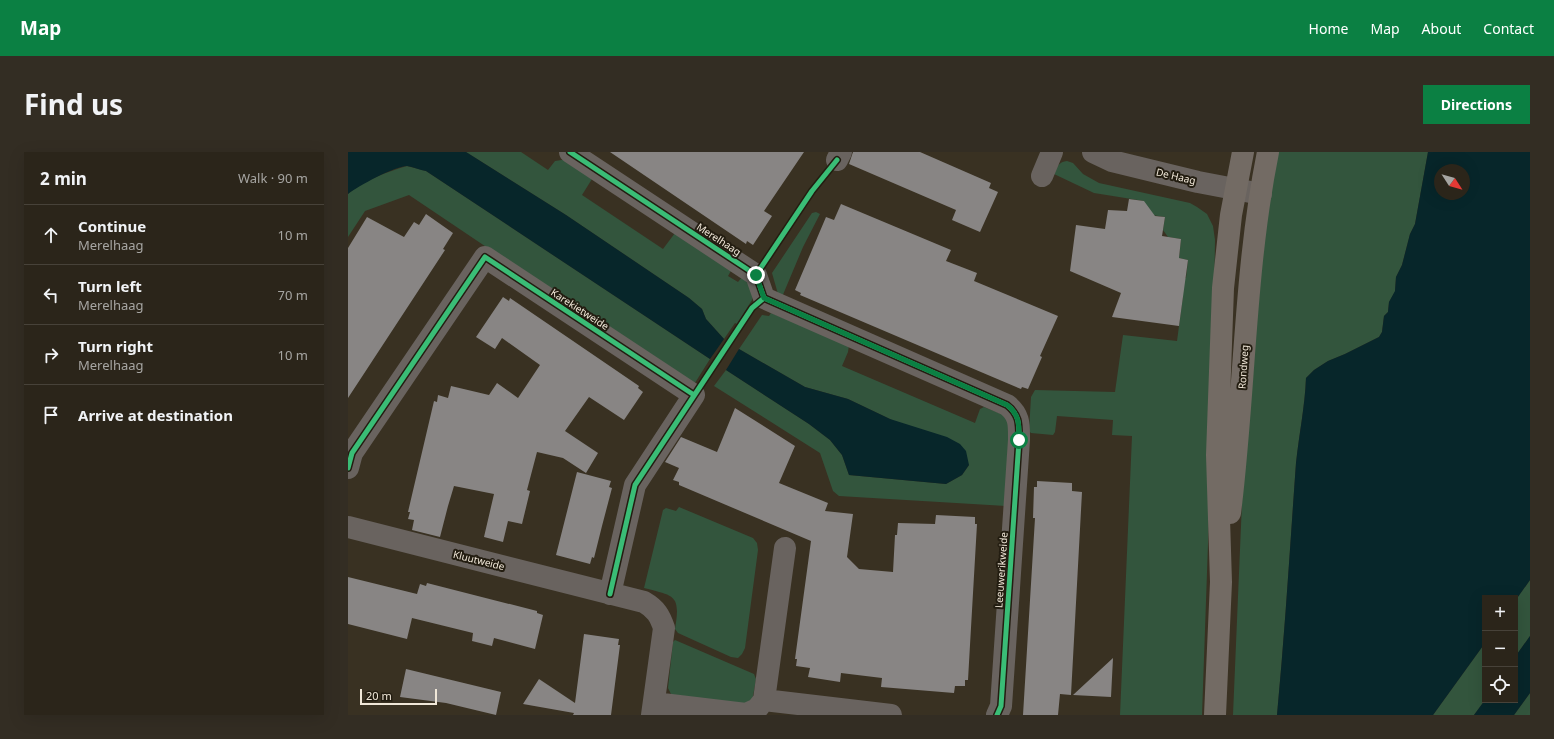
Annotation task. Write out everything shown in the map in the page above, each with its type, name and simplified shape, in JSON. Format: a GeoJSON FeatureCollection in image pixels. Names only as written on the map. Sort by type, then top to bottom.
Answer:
{"type":"FeatureCollection","features":[{"type":"Feature","properties":{"kind":"main road","name":"Rondweg"},"geometry":{"type":"LineString","coordinates":[[1215,715],[1221,582],[1218,455],[1225,264],[1243,152]]}},
{"type":"Feature","properties":{"kind":"main road","name":"Rondweg"},"geometry":{"type":"LineString","coordinates":[[1221,582],[1237,456],[1249,282],[1268,152]]}},
{"type":"Feature","properties":{"kind":"street","name":"Merelhaag"},"geometry":{"type":"LineString","coordinates":[[570,152],[756,275],[764,298],[1007,405],[1016,414],[1019,425]]}},
{"type":"Feature","properties":{"kind":"street"},"geometry":{"type":"LineString","coordinates":[[1042,176],[1052,152]]}},
{"type":"Feature","properties":{"kind":"street","name":"De Haag"},"geometry":{"type":"LineString","coordinates":[[1093,152],[1112,161],[1261,194]]}},
{"type":"Feature","properties":{"kind":"street","name":"Karekietweide"},"geometry":{"type":"LineString","coordinates":[[348,468],[352,453],[485,257],[694,395],[635,485],[610,594]]}},
{"type":"Feature","properties":{"kind":"street","name":"Leeuwerikweide"},"geometry":{"type":"LineString","coordinates":[[997,715],[1001,706],[1019,425]]}},
{"type":"Feature","properties":{"kind":"street","name":"Kluutweide"},"geometry":{"type":"LineString","coordinates":[[348,528],[644,602],[651,606],[662,620],[664,628],[653,709]]}},
{"type":"Feature","properties":{"kind":"street"},"geometry":{"type":"LineString","coordinates":[[653,709],[746,714],[752,713],[757,709],[764,700],[785,548]]}},
{"type":"Feature","properties":{"kind":"street"},"geometry":{"type":"LineString","coordinates":[[764,700],[890,715]]}},
{"type":"Feature","properties":{"kind":"green space"},"geometry":{"type":"Polygon","coordinates":[[[466,152],[521,152],[548,170],[555,161],[568,159],[592,179],[582,195],[663,249],[675,233],[732,269],[728,276],[738,282],[742,277],[750,287],[753,294],[752,300],[737,324],[735,323],[724,339],[706,319],[702,309],[689,298],[566,215],[466,152]]]}},
{"type":"Feature","properties":{"kind":"green space"},"geometry":{"type":"Polygon","coordinates":[[[1276,152],[1428,152],[1415,224],[1410,234],[1402,265],[1396,277],[1395,292],[1389,302],[1388,312],[1384,316],[1382,332],[1379,337],[1328,361],[1314,370],[1306,378],[1296,463],[1277,715],[1233,715],[1244,455],[1259,237],[1276,152]]]}},
{"type":"Feature","properties":{"kind":"green space"},"geometry":{"type":"Polygon","coordinates":[[[1067,161],[1073,163],[1083,174],[1099,183],[1190,203],[1207,214],[1213,226],[1215,240],[1212,430],[1202,715],[1120,715],[1132,436],[1112,435],[1113,420],[1057,416],[1055,432],[1053,435],[1031,433],[1029,431],[1031,397],[1035,390],[1115,392],[1123,335],[1177,341],[1183,296],[1176,277],[1186,278],[1188,260],[1179,258],[1181,239],[1168,237],[1163,230],[1165,217],[1145,214],[1144,201],[1094,193],[1054,174],[1062,162],[1067,161]]]}},
{"type":"Feature","properties":{"kind":"green space"},"geometry":{"type":"Polygon","coordinates":[[[407,166],[426,171],[710,359],[693,386],[409,195],[365,211],[348,237],[348,194],[368,181],[407,166]]]}},
{"type":"Feature","properties":{"kind":"green space"},"geometry":{"type":"Polygon","coordinates":[[[816,212],[820,214],[803,247],[782,297],[778,294],[772,273],[812,213],[816,212]]]}},
{"type":"Feature","properties":{"kind":"green space"},"geometry":{"type":"Polygon","coordinates":[[[771,313],[849,345],[848,352],[842,366],[975,423],[980,409],[984,407],[1004,415],[1010,424],[1006,506],[839,496],[833,491],[820,453],[714,386],[726,370],[809,424],[830,440],[842,455],[849,475],[946,484],[962,475],[969,465],[890,419],[848,399],[805,387],[739,349],[762,315],[769,316],[771,313]]]}},
{"type":"Feature","properties":{"kind":"green space"},"geometry":{"type":"Polygon","coordinates":[[[679,507],[753,538],[757,543],[758,550],[745,648],[738,658],[731,657],[678,633],[675,629],[677,609],[673,598],[669,595],[644,588],[663,510],[666,508],[676,511],[679,507]]]}},
{"type":"Feature","properties":{"kind":"green space"},"geometry":{"type":"Polygon","coordinates":[[[1530,580],[1530,636],[1518,653],[1518,631],[1518,597],[1530,580]]]}},
{"type":"Feature","properties":{"kind":"green space"},"geometry":{"type":"Polygon","coordinates":[[[675,640],[754,674],[756,679],[752,702],[748,705],[675,697],[671,694],[668,688],[673,642],[675,640]]]}},
{"type":"Feature","properties":{"kind":"green space"},"geometry":{"type":"Polygon","coordinates":[[[1482,647],[1483,703],[1474,715],[1433,715],[1482,647]]]}},
{"type":"Feature","properties":{"kind":"green space"},"geometry":{"type":"Polygon","coordinates":[[[1530,693],[1530,715],[1514,715],[1530,693]]]}},
{"type":"Feature","properties":{"kind":"water"},"geometry":{"type":"Polygon","coordinates":[[[348,152],[466,152],[566,215],[689,298],[702,309],[706,319],[724,339],[710,359],[426,171],[407,166],[394,169],[360,186],[348,194],[348,152]]]}},
{"type":"Feature","properties":{"kind":"water"},"geometry":{"type":"Polygon","coordinates":[[[1428,152],[1530,152],[1530,580],[1518,597],[1518,595],[1482,595],[1482,647],[1433,715],[1277,715],[1296,463],[1306,378],[1314,370],[1328,361],[1379,337],[1382,332],[1384,316],[1388,312],[1389,302],[1395,291],[1396,277],[1402,265],[1410,234],[1415,224],[1428,152]]]}},
{"type":"Feature","properties":{"kind":"water"},"geometry":{"type":"Polygon","coordinates":[[[739,349],[805,387],[848,399],[890,419],[947,437],[960,444],[966,451],[969,465],[962,475],[946,484],[849,475],[842,455],[830,440],[809,424],[726,370],[739,349]]]}},
{"type":"Feature","properties":{"kind":"water"},"geometry":{"type":"Polygon","coordinates":[[[1530,636],[1530,693],[1514,715],[1474,715],[1483,703],[1518,703],[1518,653],[1530,636]]]}},
{"type":"Feature","properties":{"kind":"building"},"geometry":{"type":"Polygon","coordinates":[[[610,152],[804,152],[764,211],[772,216],[753,245],[747,241],[746,244],[610,152]]]}},
{"type":"Feature","properties":{"kind":"building"},"geometry":{"type":"Polygon","coordinates":[[[853,152],[920,152],[991,183],[989,188],[998,192],[980,232],[952,220],[956,210],[849,164],[853,152]]]}},
{"type":"Feature","properties":{"kind":"building"},"geometry":{"type":"Polygon","coordinates":[[[1129,199],[1144,201],[1155,216],[1165,217],[1162,236],[1181,239],[1179,258],[1188,260],[1179,326],[1112,317],[1121,293],[1070,271],[1076,225],[1105,229],[1108,210],[1127,211],[1129,199]]]}},
{"type":"Feature","properties":{"kind":"building"},"geometry":{"type":"Polygon","coordinates":[[[841,204],[951,250],[946,261],[977,273],[974,281],[1058,316],[1040,356],[1042,357],[1028,389],[1022,387],[1021,389],[800,295],[801,293],[795,290],[826,217],[834,220],[841,204]]]}},
{"type":"Feature","properties":{"kind":"building"},"geometry":{"type":"Polygon","coordinates":[[[426,214],[453,233],[443,249],[445,250],[348,398],[348,248],[367,217],[404,237],[414,222],[419,225],[426,214]]]}},
{"type":"Feature","properties":{"kind":"building"},"geometry":{"type":"Polygon","coordinates":[[[503,297],[509,301],[510,298],[639,386],[638,388],[643,392],[624,420],[589,397],[565,431],[598,453],[586,473],[563,458],[537,452],[527,490],[530,491],[522,524],[508,521],[503,542],[484,537],[494,494],[454,486],[440,537],[412,530],[414,520],[408,519],[410,512],[408,512],[434,401],[437,402],[438,395],[448,398],[451,386],[489,395],[497,383],[518,398],[540,365],[502,338],[495,349],[476,337],[503,297]]]}},
{"type":"Feature","properties":{"kind":"building"},"geometry":{"type":"Polygon","coordinates":[[[735,408],[795,446],[779,483],[828,503],[825,511],[853,514],[847,557],[859,569],[893,572],[895,535],[897,535],[898,523],[935,524],[936,515],[975,517],[975,524],[977,524],[968,680],[965,680],[965,686],[955,686],[954,693],[881,687],[882,678],[841,673],[840,682],[808,677],[810,668],[796,666],[797,659],[795,659],[811,541],[679,485],[679,482],[673,480],[679,468],[665,462],[681,437],[717,452],[735,408]]]}},
{"type":"Feature","properties":{"kind":"building"},"geometry":{"type":"Polygon","coordinates":[[[577,472],[611,481],[609,487],[612,488],[594,558],[592,557],[590,564],[556,555],[577,472]]]}},
{"type":"Feature","properties":{"kind":"building"},"geometry":{"type":"Polygon","coordinates":[[[1037,481],[1072,483],[1072,491],[1082,492],[1071,695],[1060,694],[1058,715],[1023,715],[1035,518],[1033,518],[1034,487],[1037,487],[1037,481]]]}},
{"type":"Feature","properties":{"kind":"building"},"geometry":{"type":"Polygon","coordinates":[[[348,577],[417,594],[420,584],[426,586],[427,583],[537,611],[537,613],[543,615],[535,649],[494,638],[492,646],[472,641],[473,633],[412,618],[407,639],[348,624],[348,577]]]}},
{"type":"Feature","properties":{"kind":"building"},"geometry":{"type":"Polygon","coordinates":[[[584,634],[619,639],[618,645],[620,645],[611,715],[573,715],[574,713],[523,704],[539,679],[575,703],[584,634]]]}},
{"type":"Feature","properties":{"kind":"building"},"geometry":{"type":"Polygon","coordinates":[[[1113,658],[1111,697],[1073,695],[1113,658]]]}},
{"type":"Feature","properties":{"kind":"building"},"geometry":{"type":"Polygon","coordinates":[[[406,669],[501,692],[496,715],[446,703],[400,697],[406,669]]]}},
{"type":"Feature","properties":{"kind":"cycle path"},"geometry":{"type":"LineString","coordinates":[[570,152],[756,275],[764,298],[1007,405],[1011,409],[1017,417],[1019,425],[1019,440],[1001,706],[997,715]]}},
{"type":"Feature","properties":{"kind":"cycle path"},"geometry":{"type":"LineString","coordinates":[[756,275],[812,191],[837,160]]}},
{"type":"Feature","properties":{"kind":"cycle path"},"geometry":{"type":"LineString","coordinates":[[348,468],[352,453],[485,257],[694,395]]}},
{"type":"Feature","properties":{"kind":"cycle path"},"geometry":{"type":"LineString","coordinates":[[610,594],[635,485],[752,308],[764,298]]}},
{"type":"Feature","properties":{"kind":"route"},"geometry":{"type":"LineString","coordinates":[[756,275],[764,298],[1007,405],[1019,419],[1019,440]]}}]}
